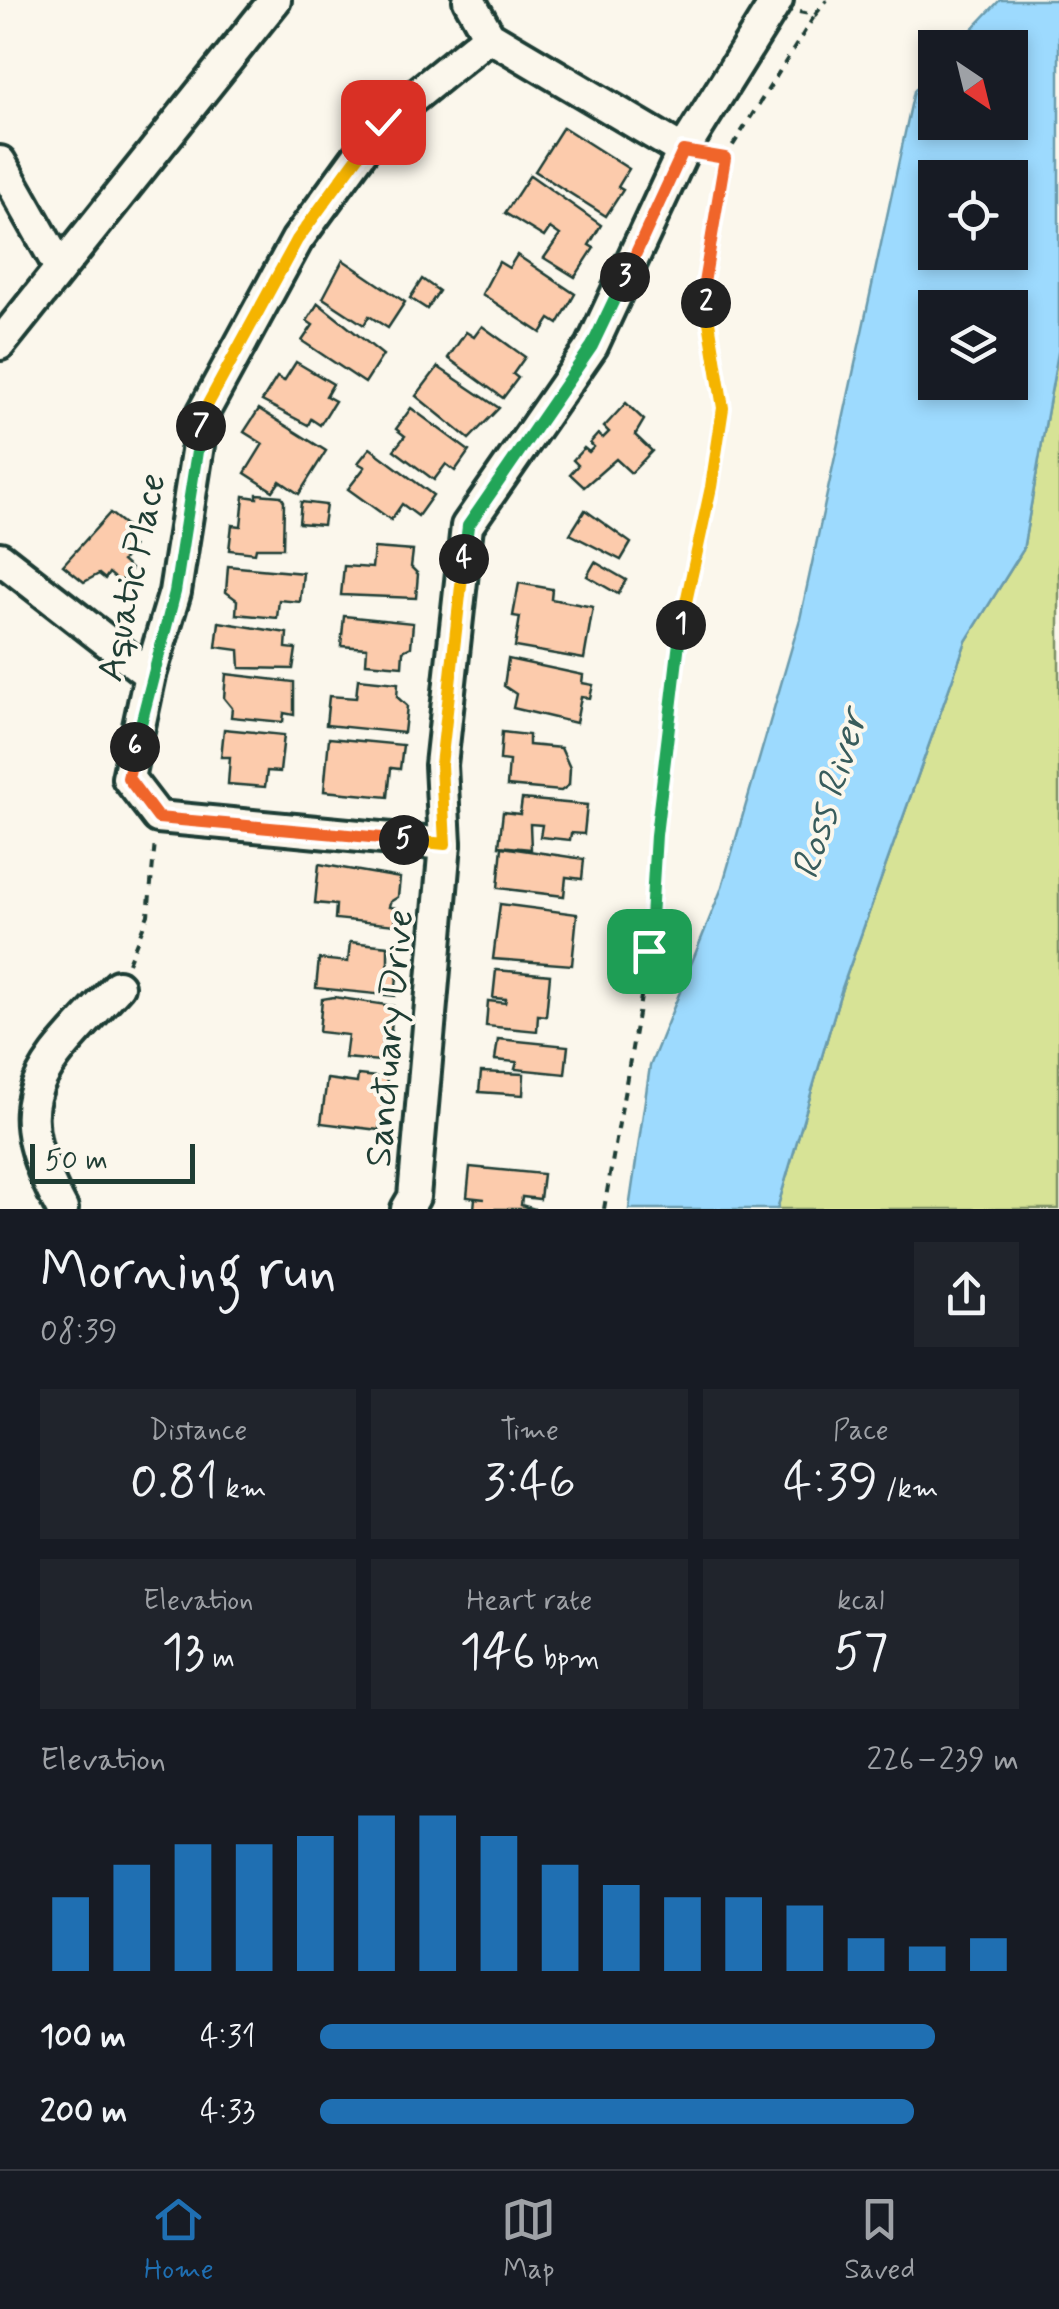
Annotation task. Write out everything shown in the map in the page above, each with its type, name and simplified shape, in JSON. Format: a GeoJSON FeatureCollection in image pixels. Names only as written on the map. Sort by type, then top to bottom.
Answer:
{"type":"FeatureCollection","features":[{"type":"Feature","properties":{"kind":"street"},"geometry":{"type":"LineString","coordinates":[[0,344],[274,0]]}},
{"type":"Feature","properties":{"kind":"street"},"geometry":{"type":"LineString","coordinates":[[469,0],[489,36],[683,151]]}},
{"type":"Feature","properties":{"kind":"street","name":"Sanctuary Drive"},"geometry":{"type":"LineString","coordinates":[[408,1209],[414,1197],[445,844],[441,765],[468,526],[592,346],[683,151],[777,3]]}},
{"type":"Feature","properties":{"kind":"street","name":"Aquatic Place"},"geometry":{"type":"LineString","coordinates":[[158,818],[128,778],[150,675],[175,592],[203,413],[297,240],[383,122],[489,36]]}},
{"type":"Feature","properties":{"kind":"street"},"geometry":{"type":"LineString","coordinates":[[0,162],[60,268]]}},
{"type":"Feature","properties":{"kind":"street"},"geometry":{"type":"LineString","coordinates":[[0,558],[150,675]]}},
{"type":"Feature","properties":{"kind":"street"},"geometry":{"type":"LineString","coordinates":[[158,818],[445,844]]}},
{"type":"Feature","properties":{"kind":"street"},"geometry":{"type":"LineString","coordinates":[[62,1209],[12,1127],[33,1080],[118,986]]}},
{"type":"Feature","properties":{"kind":"path"},"geometry":{"type":"LineString","coordinates":[[604,1209],[649,951],[656,835],[683,608],[711,487],[723,408],[703,289],[725,158],[827,0]]}},
{"type":"Feature","properties":{"kind":"path"},"geometry":{"type":"LineString","coordinates":[[777,3],[814,16]]}},
{"type":"Feature","properties":{"kind":"path"},"geometry":{"type":"LineString","coordinates":[[683,151],[725,158]]}},
{"type":"Feature","properties":{"kind":"path"},"geometry":{"type":"LineString","coordinates":[[118,986],[148,914],[158,818]]}},
{"type":"Feature","properties":{"kind":"green space"},"geometry":{"type":"Polygon","coordinates":[[[1059,347],[1059,1209],[777,1209],[842,988],[966,641],[1023,550],[1059,347]]]}},
{"type":"Feature","properties":{"kind":"water","name":"Ross River"},"geometry":{"type":"Polygon","coordinates":[[[1000,0],[1059,0],[1059,347],[1023,550],[966,641],[842,988],[777,1209],[629,1209],[650,1066],[721,890],[800,619],[918,87],[918,140],[1028,140],[1028,30],[971,30],[1000,0]]]}},
{"type":"Feature","properties":{"kind":"building"},"geometry":{"type":"Polygon","coordinates":[[[563,127],[629,169],[618,187],[623,190],[606,216],[535,171],[563,127]]]}},
{"type":"Feature","properties":{"kind":"building"},"geometry":{"type":"Polygon","coordinates":[[[530,175],[601,225],[589,245],[594,248],[575,277],[544,258],[560,235],[550,228],[544,237],[505,213],[530,175]]]}},
{"type":"Feature","properties":{"kind":"building"},"geometry":{"type":"Polygon","coordinates":[[[517,255],[575,294],[558,324],[550,319],[541,333],[482,294],[499,262],[509,268],[517,255]]]}},
{"type":"Feature","properties":{"kind":"building"},"geometry":{"type":"Polygon","coordinates":[[[343,260],[405,302],[388,328],[369,316],[364,325],[323,298],[343,260]]]}},
{"type":"Feature","properties":{"kind":"building"},"geometry":{"type":"Polygon","coordinates":[[[422,279],[439,291],[427,309],[410,298],[422,279]]]}},
{"type":"Feature","properties":{"kind":"building"},"geometry":{"type":"Polygon","coordinates":[[[318,303],[383,355],[365,383],[302,341],[313,325],[307,321],[318,303]]]}},
{"type":"Feature","properties":{"kind":"building"},"geometry":{"type":"Polygon","coordinates":[[[482,326],[525,357],[513,374],[518,378],[503,398],[448,358],[466,332],[474,337],[482,326]]]}},
{"type":"Feature","properties":{"kind":"building"},"geometry":{"type":"Polygon","coordinates":[[[296,362],[333,384],[326,396],[335,401],[320,425],[311,419],[308,425],[262,401],[277,377],[284,381],[296,362]]]}},
{"type":"Feature","properties":{"kind":"building"},"geometry":{"type":"Polygon","coordinates":[[[438,367],[499,408],[469,439],[416,396],[438,367]]]}},
{"type":"Feature","properties":{"kind":"building"},"geometry":{"type":"Polygon","coordinates":[[[626,403],[644,420],[635,435],[652,451],[631,473],[616,459],[584,487],[570,474],[578,465],[573,460],[584,448],[589,452],[594,447],[590,443],[598,434],[603,438],[609,432],[604,427],[626,403]]]}},
{"type":"Feature","properties":{"kind":"building"},"geometry":{"type":"Polygon","coordinates":[[[411,408],[469,451],[455,471],[446,464],[434,480],[394,450],[405,436],[396,429],[411,408]]]}},
{"type":"Feature","properties":{"kind":"building"},"geometry":{"type":"Polygon","coordinates":[[[259,409],[326,451],[299,494],[280,481],[273,491],[245,473],[263,444],[244,432],[259,409]]]}},
{"type":"Feature","properties":{"kind":"building"},"geometry":{"type":"Polygon","coordinates":[[[370,448],[433,495],[418,516],[402,504],[391,520],[348,489],[365,467],[358,463],[370,448]]]}},
{"type":"Feature","properties":{"kind":"building"},"geometry":{"type":"Polygon","coordinates":[[[257,494],[281,496],[284,501],[283,548],[256,548],[255,553],[229,550],[232,525],[241,526],[244,496],[257,498],[257,494]]]}},
{"type":"Feature","properties":{"kind":"building"},"geometry":{"type":"Polygon","coordinates":[[[301,502],[326,505],[323,525],[299,523],[301,502]]]}},
{"type":"Feature","properties":{"kind":"building"},"geometry":{"type":"Polygon","coordinates":[[[585,510],[631,543],[621,560],[570,534],[585,510]]]}},
{"type":"Feature","properties":{"kind":"building"},"geometry":{"type":"Polygon","coordinates":[[[110,513],[134,532],[126,541],[133,547],[122,561],[131,569],[120,582],[109,573],[105,579],[99,574],[84,582],[63,565],[110,513]]]}},
{"type":"Feature","properties":{"kind":"building"},"geometry":{"type":"Polygon","coordinates":[[[374,548],[413,551],[411,567],[418,574],[416,598],[341,595],[344,566],[372,568],[374,548]]]}},
{"type":"Feature","properties":{"kind":"building"},"geometry":{"type":"Polygon","coordinates":[[[595,562],[626,580],[618,594],[587,576],[595,562]]]}},
{"type":"Feature","properties":{"kind":"building"},"geometry":{"type":"Polygon","coordinates":[[[228,566],[303,573],[300,602],[279,600],[277,618],[236,614],[237,600],[226,592],[228,566]]]}},
{"type":"Feature","properties":{"kind":"building"},"geometry":{"type":"Polygon","coordinates":[[[519,583],[552,589],[551,599],[593,607],[584,659],[515,647],[520,617],[513,616],[519,583]]]}},
{"type":"Feature","properties":{"kind":"building"},"geometry":{"type":"Polygon","coordinates":[[[344,616],[413,623],[411,647],[403,651],[402,666],[366,663],[367,648],[341,646],[344,616]]]}},
{"type":"Feature","properties":{"kind":"building"},"geometry":{"type":"Polygon","coordinates":[[[219,622],[287,633],[286,648],[296,649],[293,669],[240,668],[239,650],[216,647],[219,622]]]}},
{"type":"Feature","properties":{"kind":"building"},"geometry":{"type":"Polygon","coordinates":[[[508,659],[583,675],[582,683],[593,685],[590,698],[581,697],[576,723],[513,708],[516,694],[504,686],[508,659]]]}},
{"type":"Feature","properties":{"kind":"building"},"geometry":{"type":"Polygon","coordinates":[[[226,674],[294,682],[294,715],[284,713],[283,722],[231,717],[232,708],[224,698],[226,674]]]}},
{"type":"Feature","properties":{"kind":"building"},"geometry":{"type":"Polygon","coordinates":[[[358,679],[398,683],[397,697],[407,706],[404,733],[326,725],[329,696],[356,698],[358,679]]]}},
{"type":"Feature","properties":{"kind":"building"},"geometry":{"type":"Polygon","coordinates":[[[224,729],[284,735],[280,772],[267,771],[265,787],[228,784],[230,757],[221,757],[224,729]]]}},
{"type":"Feature","properties":{"kind":"building"},"geometry":{"type":"Polygon","coordinates":[[[502,732],[529,735],[529,745],[561,748],[570,768],[569,785],[561,791],[507,786],[509,761],[500,760],[502,732]]]}},
{"type":"Feature","properties":{"kind":"building"},"geometry":{"type":"Polygon","coordinates":[[[329,738],[403,745],[400,769],[391,768],[388,797],[324,791],[329,738]]]}},
{"type":"Feature","properties":{"kind":"building"},"geometry":{"type":"Polygon","coordinates":[[[522,799],[587,805],[584,834],[571,833],[570,840],[540,837],[542,825],[530,824],[531,849],[499,846],[503,812],[520,814],[522,799]]]}},
{"type":"Feature","properties":{"kind":"building"},"geometry":{"type":"Polygon","coordinates":[[[502,847],[584,859],[582,879],[566,877],[564,896],[498,888],[502,847]]]}},
{"type":"Feature","properties":{"kind":"building"},"geometry":{"type":"Polygon","coordinates":[[[319,864],[400,878],[398,897],[389,907],[397,908],[395,925],[335,919],[336,905],[315,903],[319,864]]]}},
{"type":"Feature","properties":{"kind":"building"},"geometry":{"type":"Polygon","coordinates":[[[500,904],[577,914],[572,965],[493,959],[500,904]]]}},
{"type":"Feature","properties":{"kind":"building"},"geometry":{"type":"Polygon","coordinates":[[[350,942],[388,946],[388,966],[398,967],[395,996],[316,988],[319,959],[348,962],[350,942]]]}},
{"type":"Feature","properties":{"kind":"building"},"geometry":{"type":"Polygon","coordinates":[[[496,970],[550,975],[546,1016],[538,1015],[537,1031],[486,1026],[488,1001],[505,1003],[506,999],[493,998],[496,970]]]}},
{"type":"Feature","properties":{"kind":"building"},"geometry":{"type":"Polygon","coordinates":[[[334,997],[393,1006],[391,1031],[384,1030],[380,1061],[345,1058],[348,1035],[319,1032],[322,999],[334,997]]]}},
{"type":"Feature","properties":{"kind":"building"},"geometry":{"type":"Polygon","coordinates":[[[498,1039],[568,1046],[565,1074],[515,1069],[517,1062],[495,1060],[498,1039]]]}},
{"type":"Feature","properties":{"kind":"building"},"geometry":{"type":"Polygon","coordinates":[[[481,1072],[524,1074],[523,1095],[479,1092],[481,1072]]]}},
{"type":"Feature","properties":{"kind":"building"},"geometry":{"type":"Polygon","coordinates":[[[358,1075],[387,1078],[379,1130],[321,1123],[327,1079],[357,1083],[358,1075]]]}},
{"type":"Feature","properties":{"kind":"building"},"geometry":{"type":"Polygon","coordinates":[[[470,1167],[543,1174],[540,1199],[522,1197],[521,1205],[535,1209],[474,1209],[475,1198],[485,1199],[467,1197],[470,1167]]]}},
{"type":"Feature","properties":{"kind":"route"},"geometry":{"type":"LineString","coordinates":[[383,122],[297,240],[203,413],[175,592],[150,675],[128,778],[158,818],[445,844],[441,765],[468,526],[592,346],[683,151],[725,158],[703,289],[715,342],[723,408],[711,487],[683,608],[656,835],[649,951]]}}]}
